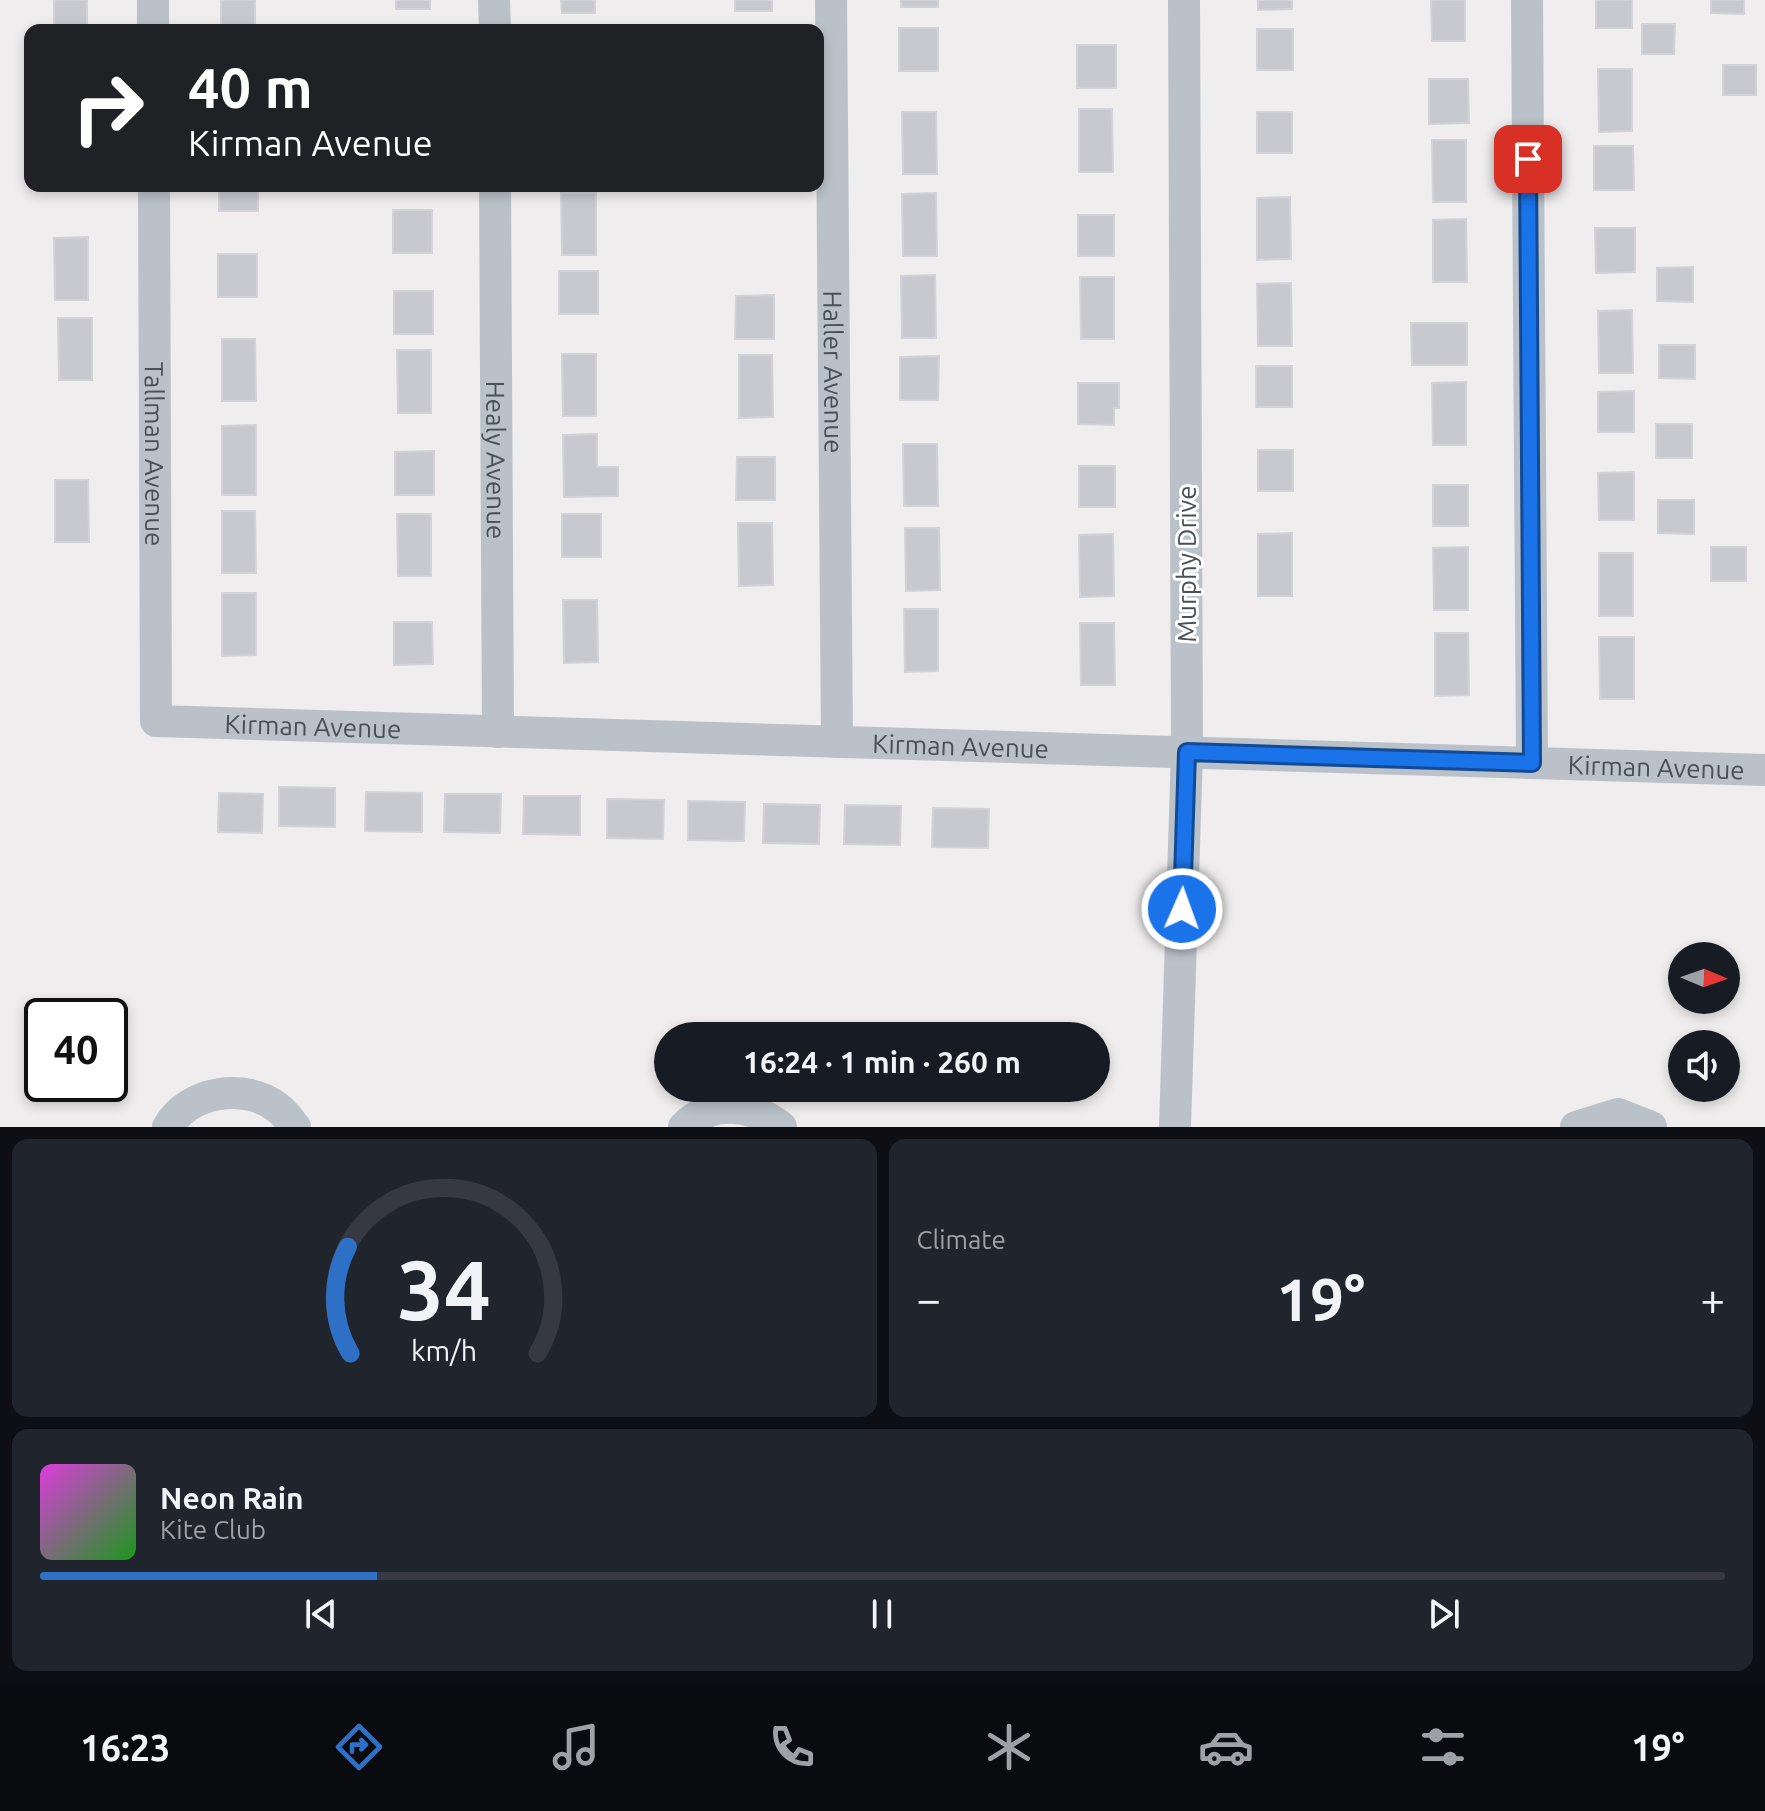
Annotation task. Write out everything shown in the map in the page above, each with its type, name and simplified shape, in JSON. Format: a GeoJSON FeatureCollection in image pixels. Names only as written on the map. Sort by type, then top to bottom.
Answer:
{"type":"FeatureCollection","features":[{"type":"Feature","properties":{"kind":"street"},"geometry":{"type":"LineString","coordinates":[[153,0],[153,24]]}},
{"type":"Feature","properties":{"kind":"street"},"geometry":{"type":"LineString","coordinates":[[494,0],[495,24]]}},
{"type":"Feature","properties":{"kind":"street","name":"Haller Avenue"},"geometry":{"type":"LineString","coordinates":[[831,0],[837,742]]}},
{"type":"Feature","properties":{"kind":"street","name":"Murphy Drive"},"geometry":{"type":"LineString","coordinates":[[1175,1127],[1187,752],[1184,0]]}},
{"type":"Feature","properties":{"kind":"street"},"geometry":{"type":"LineString","coordinates":[[1527,0],[1532,763]]}},
{"type":"Feature","properties":{"kind":"street","name":"Tallman Avenue"},"geometry":{"type":"LineString","coordinates":[[154,192],[156,721]]}},
{"type":"Feature","properties":{"kind":"street","name":"Healy Avenue"},"geometry":{"type":"LineString","coordinates":[[495,192],[498,732]]}},
{"type":"Feature","properties":{"kind":"street","name":"Kirman Avenue"},"geometry":{"type":"LineString","coordinates":[[156,721],[1765,770]]}},
{"type":"Feature","properties":{"kind":"street"},"geometry":{"type":"LineString","coordinates":[[168,1127],[174,1116],[191,1103],[240,1092],[278,1108],[295,1127]]}},
{"type":"Feature","properties":{"kind":"street"},"geometry":{"type":"LineString","coordinates":[[684,1127],[703,1113],[737,1107],[761,1113],[781,1127]]}},
{"type":"Feature","properties":{"kind":"street"},"geometry":{"type":"LineString","coordinates":[[1576,1127],[1618,1114],[1651,1127]]}},
{"type":"Feature","properties":{"kind":"building"},"geometry":{"type":"Polygon","coordinates":[[[54,0],[87,0],[87,24],[54,24],[54,0]]]}},
{"type":"Feature","properties":{"kind":"building"},"geometry":{"type":"Polygon","coordinates":[[[221,0],[255,0],[255,24],[221,24],[221,0]]]}},
{"type":"Feature","properties":{"kind":"building"},"geometry":{"type":"Polygon","coordinates":[[[396,0],[430,0],[430,9],[396,9],[396,0]]]}},
{"type":"Feature","properties":{"kind":"building"},"geometry":{"type":"Polygon","coordinates":[[[561,0],[595,0],[595,13],[562,13],[561,0]]]}},
{"type":"Feature","properties":{"kind":"building"},"geometry":{"type":"Polygon","coordinates":[[[735,0],[772,0],[772,11],[735,11],[735,0]]]}},
{"type":"Feature","properties":{"kind":"building"},"geometry":{"type":"Polygon","coordinates":[[[901,0],[938,0],[938,7],[901,7],[901,0]]]}},
{"type":"Feature","properties":{"kind":"building"},"geometry":{"type":"Polygon","coordinates":[[[1258,0],[1292,0],[1292,9],[1258,10],[1258,0]]]}},
{"type":"Feature","properties":{"kind":"building"},"geometry":{"type":"Polygon","coordinates":[[[1431,0],[1465,0],[1465,41],[1432,41],[1431,0]]]}},
{"type":"Feature","properties":{"kind":"building"},"geometry":{"type":"Polygon","coordinates":[[[1596,0],[1632,0],[1632,28],[1596,28],[1596,0]]]}},
{"type":"Feature","properties":{"kind":"building"},"geometry":{"type":"Polygon","coordinates":[[[1711,0],[1744,0],[1744,14],[1711,13],[1711,0]]]}},
{"type":"Feature","properties":{"kind":"building"},"geometry":{"type":"Polygon","coordinates":[[[1642,24],[1675,24],[1674,54],[1642,54],[1642,24]]]}},
{"type":"Feature","properties":{"kind":"building"},"geometry":{"type":"Polygon","coordinates":[[[899,28],[938,28],[938,71],[899,71],[899,28]]]}},
{"type":"Feature","properties":{"kind":"building"},"geometry":{"type":"Polygon","coordinates":[[[1257,29],[1293,29],[1293,70],[1257,70],[1257,29]]]}},
{"type":"Feature","properties":{"kind":"building"},"geometry":{"type":"Polygon","coordinates":[[[1077,45],[1116,45],[1116,88],[1077,88],[1077,45]]]}},
{"type":"Feature","properties":{"kind":"building"},"geometry":{"type":"Polygon","coordinates":[[[1723,65],[1756,65],[1756,95],[1723,95],[1723,65]]]}},
{"type":"Feature","properties":{"kind":"building"},"geometry":{"type":"Polygon","coordinates":[[[1598,69],[1632,69],[1632,131],[1599,132],[1598,69]]]}},
{"type":"Feature","properties":{"kind":"building"},"geometry":{"type":"Polygon","coordinates":[[[1429,79],[1468,79],[1469,123],[1429,124],[1429,79]]]}},
{"type":"Feature","properties":{"kind":"building"},"geometry":{"type":"Polygon","coordinates":[[[1079,109],[1112,109],[1113,172],[1079,172],[1079,109]]]}},
{"type":"Feature","properties":{"kind":"building"},"geometry":{"type":"Polygon","coordinates":[[[902,112],[936,112],[937,174],[903,174],[902,112]]]}},
{"type":"Feature","properties":{"kind":"building"},"geometry":{"type":"Polygon","coordinates":[[[1257,112],[1292,112],[1292,153],[1257,153],[1257,112]]]}},
{"type":"Feature","properties":{"kind":"building"},"geometry":{"type":"Polygon","coordinates":[[[1432,140],[1466,140],[1466,202],[1433,202],[1432,140]]]}},
{"type":"Feature","properties":{"kind":"building"},"geometry":{"type":"Polygon","coordinates":[[[1594,146],[1633,146],[1634,190],[1594,190],[1594,146]]]}},
{"type":"Feature","properties":{"kind":"building"},"geometry":{"type":"Polygon","coordinates":[[[219,192],[258,192],[258,211],[219,211],[219,192]]]}},
{"type":"Feature","properties":{"kind":"building"},"geometry":{"type":"Polygon","coordinates":[[[561,193],[596,193],[596,255],[562,255],[561,193]]]}},
{"type":"Feature","properties":{"kind":"building"},"geometry":{"type":"Polygon","coordinates":[[[936,193],[937,256],[903,256],[902,194],[936,193]]]}},
{"type":"Feature","properties":{"kind":"building"},"geometry":{"type":"Polygon","coordinates":[[[1290,197],[1291,259],[1257,260],[1257,198],[1290,197]]]}},
{"type":"Feature","properties":{"kind":"building"},"geometry":{"type":"Polygon","coordinates":[[[393,210],[432,210],[432,253],[393,253],[393,210]]]}},
{"type":"Feature","properties":{"kind":"building"},"geometry":{"type":"Polygon","coordinates":[[[1078,215],[1114,215],[1114,256],[1078,256],[1078,215]]]}},
{"type":"Feature","properties":{"kind":"building"},"geometry":{"type":"Polygon","coordinates":[[[1466,219],[1467,282],[1433,282],[1433,220],[1466,219]]]}},
{"type":"Feature","properties":{"kind":"building"},"geometry":{"type":"Polygon","coordinates":[[[1595,228],[1635,228],[1635,272],[1596,273],[1595,228]]]}},
{"type":"Feature","properties":{"kind":"building"},"geometry":{"type":"Polygon","coordinates":[[[88,237],[88,300],[55,300],[54,238],[88,237]]]}},
{"type":"Feature","properties":{"kind":"building"},"geometry":{"type":"Polygon","coordinates":[[[218,254],[257,254],[257,297],[218,297],[218,254]]]}},
{"type":"Feature","properties":{"kind":"building"},"geometry":{"type":"Polygon","coordinates":[[[1693,267],[1693,302],[1657,301],[1657,268],[1693,267]]]}},
{"type":"Feature","properties":{"kind":"building"},"geometry":{"type":"Polygon","coordinates":[[[559,271],[598,271],[598,314],[559,314],[559,271]]]}},
{"type":"Feature","properties":{"kind":"building"},"geometry":{"type":"Polygon","coordinates":[[[935,275],[936,338],[902,338],[901,276],[935,275]]]}},
{"type":"Feature","properties":{"kind":"building"},"geometry":{"type":"Polygon","coordinates":[[[1080,277],[1114,277],[1114,339],[1081,339],[1080,277]]]}},
{"type":"Feature","properties":{"kind":"building"},"geometry":{"type":"Polygon","coordinates":[[[1291,283],[1292,346],[1258,346],[1257,284],[1291,283]]]}},
{"type":"Feature","properties":{"kind":"building"},"geometry":{"type":"Polygon","coordinates":[[[394,291],[433,291],[433,334],[394,334],[394,291]]]}},
{"type":"Feature","properties":{"kind":"building"},"geometry":{"type":"Polygon","coordinates":[[[774,295],[774,339],[735,339],[736,296],[774,295]]]}},
{"type":"Feature","properties":{"kind":"building"},"geometry":{"type":"Polygon","coordinates":[[[1632,310],[1633,373],[1599,373],[1598,311],[1632,310]]]}},
{"type":"Feature","properties":{"kind":"building"},"geometry":{"type":"Polygon","coordinates":[[[58,318],[92,318],[92,380],[59,380],[58,318]]]}},
{"type":"Feature","properties":{"kind":"building"},"geometry":{"type":"Polygon","coordinates":[[[1411,323],[1467,323],[1467,365],[1412,365],[1411,323]]]}},
{"type":"Feature","properties":{"kind":"building"},"geometry":{"type":"Polygon","coordinates":[[[222,339],[255,339],[256,401],[222,401],[222,339]]]}},
{"type":"Feature","properties":{"kind":"building"},"geometry":{"type":"Polygon","coordinates":[[[1659,345],[1695,345],[1695,379],[1659,378],[1659,345]]]}},
{"type":"Feature","properties":{"kind":"building"},"geometry":{"type":"Polygon","coordinates":[[[397,350],[431,350],[431,413],[398,413],[397,350]]]}},
{"type":"Feature","properties":{"kind":"building"},"geometry":{"type":"Polygon","coordinates":[[[562,354],[596,354],[596,416],[563,416],[562,354]]]}},
{"type":"Feature","properties":{"kind":"building"},"geometry":{"type":"Polygon","coordinates":[[[739,355],[772,355],[773,417],[739,418],[739,355]]]}},
{"type":"Feature","properties":{"kind":"building"},"geometry":{"type":"Polygon","coordinates":[[[939,356],[938,400],[900,400],[900,357],[939,356]]]}},
{"type":"Feature","properties":{"kind":"building"},"geometry":{"type":"Polygon","coordinates":[[[1256,366],[1292,366],[1292,407],[1256,407],[1256,366]]]}},
{"type":"Feature","properties":{"kind":"building"},"geometry":{"type":"Polygon","coordinates":[[[1466,382],[1466,445],[1433,445],[1432,383],[1466,382]]]}},
{"type":"Feature","properties":{"kind":"building"},"geometry":{"type":"Polygon","coordinates":[[[1078,383],[1119,383],[1119,408],[1114,408],[1114,425],[1078,424],[1078,383]]]}},
{"type":"Feature","properties":{"kind":"building"},"geometry":{"type":"Polygon","coordinates":[[[1634,391],[1634,432],[1598,432],[1598,392],[1634,391]]]}},
{"type":"Feature","properties":{"kind":"building"},"geometry":{"type":"Polygon","coordinates":[[[1656,424],[1692,424],[1692,458],[1656,458],[1656,424]]]}},
{"type":"Feature","properties":{"kind":"building"},"geometry":{"type":"Polygon","coordinates":[[[256,425],[256,495],[222,495],[222,426],[256,425]]]}},
{"type":"Feature","properties":{"kind":"building"},"geometry":{"type":"Polygon","coordinates":[[[597,434],[597,467],[618,467],[618,496],[564,497],[563,435],[597,434]]]}},
{"type":"Feature","properties":{"kind":"building"},"geometry":{"type":"Polygon","coordinates":[[[903,444],[937,444],[938,506],[904,506],[903,444]]]}},
{"type":"Feature","properties":{"kind":"building"},"geometry":{"type":"Polygon","coordinates":[[[1258,450],[1293,450],[1293,491],[1258,491],[1258,450]]]}},
{"type":"Feature","properties":{"kind":"building"},"geometry":{"type":"Polygon","coordinates":[[[434,451],[434,495],[395,495],[395,452],[434,451]]]}},
{"type":"Feature","properties":{"kind":"building"},"geometry":{"type":"Polygon","coordinates":[[[737,457],[775,457],[775,500],[736,500],[737,457]]]}},
{"type":"Feature","properties":{"kind":"building"},"geometry":{"type":"Polygon","coordinates":[[[1079,466],[1115,466],[1115,507],[1079,507],[1079,466]]]}},
{"type":"Feature","properties":{"kind":"building"},"geometry":{"type":"Polygon","coordinates":[[[1634,472],[1634,520],[1599,520],[1598,473],[1634,472]]]}},
{"type":"Feature","properties":{"kind":"building"},"geometry":{"type":"Polygon","coordinates":[[[55,480],[88,480],[89,542],[55,542],[55,480]]]}},
{"type":"Feature","properties":{"kind":"building"},"geometry":{"type":"Polygon","coordinates":[[[1433,485],[1468,485],[1468,526],[1433,526],[1433,485]]]}},
{"type":"Feature","properties":{"kind":"building"},"geometry":{"type":"Polygon","coordinates":[[[1658,500],[1694,500],[1694,534],[1658,533],[1658,500]]]}},
{"type":"Feature","properties":{"kind":"building"},"geometry":{"type":"Polygon","coordinates":[[[222,511],[255,511],[256,573],[222,573],[222,511]]]}},
{"type":"Feature","properties":{"kind":"building"},"geometry":{"type":"Polygon","coordinates":[[[397,514],[431,514],[431,576],[398,576],[397,514]]]}},
{"type":"Feature","properties":{"kind":"building"},"geometry":{"type":"Polygon","coordinates":[[[562,514],[601,514],[601,557],[562,557],[562,514]]]}},
{"type":"Feature","properties":{"kind":"building"},"geometry":{"type":"Polygon","coordinates":[[[738,523],[772,523],[773,585],[739,586],[738,523]]]}},
{"type":"Feature","properties":{"kind":"building"},"geometry":{"type":"Polygon","coordinates":[[[905,528],[939,528],[940,590],[906,591],[905,528]]]}},
{"type":"Feature","properties":{"kind":"building"},"geometry":{"type":"Polygon","coordinates":[[[1292,533],[1292,596],[1258,596],[1258,534],[1292,533]]]}},
{"type":"Feature","properties":{"kind":"building"},"geometry":{"type":"Polygon","coordinates":[[[1113,534],[1114,596],[1080,597],[1079,535],[1113,534]]]}},
{"type":"Feature","properties":{"kind":"building"},"geometry":{"type":"Polygon","coordinates":[[[1468,547],[1468,610],[1434,610],[1433,548],[1468,547]]]}},
{"type":"Feature","properties":{"kind":"building"},"geometry":{"type":"Polygon","coordinates":[[[1711,547],[1746,547],[1746,581],[1711,581],[1711,547]]]}},
{"type":"Feature","properties":{"kind":"building"},"geometry":{"type":"Polygon","coordinates":[[[1599,553],[1633,553],[1633,616],[1599,616],[1599,553]]]}},
{"type":"Feature","properties":{"kind":"building"},"geometry":{"type":"Polygon","coordinates":[[[222,593],[256,593],[256,655],[222,656],[222,593]]]}},
{"type":"Feature","properties":{"kind":"building"},"geometry":{"type":"Polygon","coordinates":[[[563,600],[597,600],[598,662],[564,663],[563,600]]]}},
{"type":"Feature","properties":{"kind":"building"},"geometry":{"type":"Polygon","coordinates":[[[904,609],[938,609],[938,671],[905,672],[904,609]]]}},
{"type":"Feature","properties":{"kind":"building"},"geometry":{"type":"Polygon","coordinates":[[[394,622],[432,622],[433,664],[394,665],[394,622]]]}},
{"type":"Feature","properties":{"kind":"building"},"geometry":{"type":"Polygon","coordinates":[[[1080,623],[1114,623],[1115,685],[1081,685],[1080,623]]]}},
{"type":"Feature","properties":{"kind":"building"},"geometry":{"type":"Polygon","coordinates":[[[1435,633],[1468,633],[1469,695],[1435,696],[1435,633]]]}},
{"type":"Feature","properties":{"kind":"building"},"geometry":{"type":"Polygon","coordinates":[[[1599,637],[1634,637],[1634,699],[1600,699],[1599,637]]]}},
{"type":"Feature","properties":{"kind":"building"},"geometry":{"type":"Polygon","coordinates":[[[279,787],[335,788],[335,827],[279,826],[279,787]]]}},
{"type":"Feature","properties":{"kind":"building"},"geometry":{"type":"Polygon","coordinates":[[[366,792],[422,793],[422,832],[365,831],[366,792]]]}},
{"type":"Feature","properties":{"kind":"building"},"geometry":{"type":"Polygon","coordinates":[[[219,793],[263,794],[262,833],[218,832],[219,793]]]}},
{"type":"Feature","properties":{"kind":"building"},"geometry":{"type":"Polygon","coordinates":[[[445,794],[501,794],[500,833],[444,832],[445,794]]]}},
{"type":"Feature","properties":{"kind":"building"},"geometry":{"type":"Polygon","coordinates":[[[524,796],[580,796],[580,835],[523,834],[524,796]]]}},
{"type":"Feature","properties":{"kind":"building"},"geometry":{"type":"Polygon","coordinates":[[[607,799],[664,800],[663,839],[607,838],[607,799]]]}},
{"type":"Feature","properties":{"kind":"building"},"geometry":{"type":"Polygon","coordinates":[[[688,801],[745,802],[744,841],[688,840],[688,801]]]}},
{"type":"Feature","properties":{"kind":"building"},"geometry":{"type":"Polygon","coordinates":[[[764,804],[820,805],[819,844],[763,843],[764,804]]]}},
{"type":"Feature","properties":{"kind":"building"},"geometry":{"type":"Polygon","coordinates":[[[845,805],[901,806],[900,845],[844,844],[845,805]]]}},
{"type":"Feature","properties":{"kind":"building"},"geometry":{"type":"Polygon","coordinates":[[[933,808],[989,809],[988,848],[932,847],[933,808]]]}},
{"type":"Feature","properties":{"kind":"route"},"geometry":{"type":"LineString","coordinates":[[1182,909],[1187,752],[1532,763],[1528,159]]}}]}
